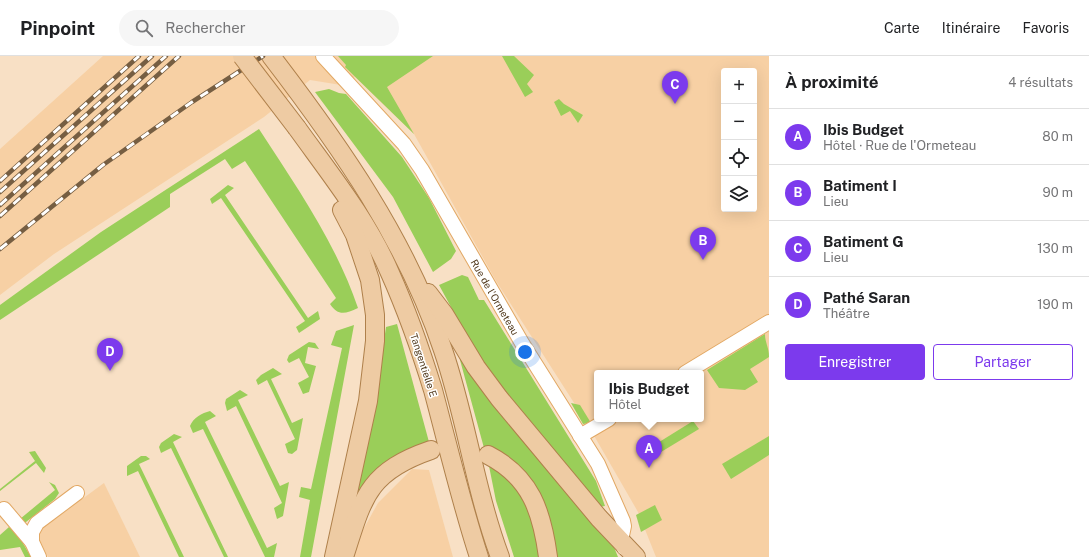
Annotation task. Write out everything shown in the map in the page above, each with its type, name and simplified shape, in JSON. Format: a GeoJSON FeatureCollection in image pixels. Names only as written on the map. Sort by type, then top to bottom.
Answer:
{"type":"FeatureCollection","features":[{"type":"Feature","properties":{"kind":"main road","name":"Tangentielle E"},"geometry":{"type":"LineString","coordinates":[[242,56],[339,185],[390,272],[412,328],[432,389],[465,516],[479,557]]}},
{"type":"Feature","properties":{"kind":"main road"},"geometry":{"type":"LineString","coordinates":[[271,56],[355,171],[438,316],[499,398],[590,506],[636,557]]}},
{"type":"Feature","properties":{"kind":"main road"},"geometry":{"type":"LineString","coordinates":[[334,557],[368,401],[375,341],[375,315],[370,280],[355,235],[343,213],[339,185]]}},
{"type":"Feature","properties":{"kind":"main road"},"geometry":{"type":"LineString","coordinates":[[438,316],[457,395],[500,557]]}},
{"type":"Feature","properties":{"kind":"main road"},"geometry":{"type":"LineString","coordinates":[[344,557],[359,511],[370,490],[383,474],[398,464],[431,450]]}},
{"type":"Feature","properties":{"kind":"main road"},"geometry":{"type":"LineString","coordinates":[[488,455],[504,463],[516,474],[529,490],[540,514],[548,557]]}},
{"type":"Feature","properties":{"kind":"street","name":"Rue de l'Ormeteau"},"geometry":{"type":"LineString","coordinates":[[323,56],[404,144],[422,170],[522,343],[598,464],[623,521],[624,526],[620,540]]}},
{"type":"Feature","properties":{"kind":"street"},"geometry":{"type":"LineString","coordinates":[[691,370],[769,322]]}},
{"type":"Feature","properties":{"kind":"street"},"geometry":{"type":"LineString","coordinates":[[580,436],[604,422]]}},
{"type":"Feature","properties":{"kind":"street"},"geometry":{"type":"LineString","coordinates":[[32,542],[32,532],[37,523],[77,493]]}},
{"type":"Feature","properties":{"kind":"street"},"geometry":{"type":"LineString","coordinates":[[4,509],[32,542],[39,557]]}},
{"type":"Feature","properties":{"kind":"street"},"geometry":{"type":"LineString","coordinates":[[620,540],[629,557]]}},
{"type":"Feature","properties":{"kind":"shaded area"},"geometry":{"type":"Polygon","coordinates":[[[103,56],[769,56],[769,557],[656,557],[638,512],[585,420],[496,281],[414,134],[355,77],[341,85],[310,80],[264,117],[54,254],[0,295],[0,149],[103,56]]]}},
{"type":"Feature","properties":{"kind":"shaded area"},"geometry":{"type":"Polygon","coordinates":[[[412,469],[429,470],[453,557],[353,557],[359,537],[378,503],[412,469]]]}},
{"type":"Feature","properties":{"kind":"shaded area"},"geometry":{"type":"Polygon","coordinates":[[[104,483],[140,557],[48,557],[36,533],[104,483]]]}},
{"type":"Feature","properties":{"kind":"green space"},"geometry":{"type":"Polygon","coordinates":[[[338,56],[433,56],[387,87],[414,134],[345,67],[346,65],[338,56]]]}},
{"type":"Feature","properties":{"kind":"green space"},"geometry":{"type":"Polygon","coordinates":[[[502,56],[514,56],[534,75],[527,84],[533,92],[525,97],[502,56]]]}},
{"type":"Feature","properties":{"kind":"green space"},"geometry":{"type":"Polygon","coordinates":[[[329,89],[346,94],[402,157],[429,198],[456,251],[451,259],[433,272],[393,197],[315,92],[329,89]]]}},
{"type":"Feature","properties":{"kind":"green space"},"geometry":{"type":"Polygon","coordinates":[[[559,99],[564,104],[583,115],[578,123],[570,111],[561,116],[554,102],[559,99]]]}},
{"type":"Feature","properties":{"kind":"green space"},"geometry":{"type":"Polygon","coordinates":[[[259,129],[301,194],[327,238],[349,284],[358,308],[342,313],[333,308],[330,304],[336,298],[245,161],[232,169],[225,159],[170,194],[170,207],[0,320],[0,305],[101,232],[259,129]]]}},
{"type":"Feature","properties":{"kind":"green space"},"geometry":{"type":"Polygon","coordinates":[[[228,185],[234,188],[225,195],[308,318],[318,311],[320,319],[299,333],[296,327],[305,321],[221,198],[212,204],[210,199],[228,185]]]}},
{"type":"Feature","properties":{"kind":"green space"},"geometry":{"type":"Polygon","coordinates":[[[462,275],[468,277],[479,300],[484,300],[596,481],[605,506],[599,507],[483,366],[439,285],[462,275]]]}},
{"type":"Feature","properties":{"kind":"green space"},"geometry":{"type":"Polygon","coordinates":[[[397,324],[429,442],[358,494],[353,492],[377,389],[386,327],[397,324]]]}},
{"type":"Feature","properties":{"kind":"green space"},"geometry":{"type":"Polygon","coordinates":[[[354,325],[311,557],[300,557],[310,500],[299,497],[301,487],[311,489],[342,348],[331,345],[336,331],[354,325]]]}},
{"type":"Feature","properties":{"kind":"green space"},"geometry":{"type":"Polygon","coordinates":[[[765,334],[769,357],[750,369],[758,382],[745,390],[719,388],[707,370],[765,334]]]}},
{"type":"Feature","properties":{"kind":"green space"},"geometry":{"type":"Polygon","coordinates":[[[309,342],[315,343],[319,349],[308,347],[305,363],[316,366],[309,392],[303,394],[298,383],[309,377],[299,358],[289,363],[287,360],[289,355],[309,342]]]}},
{"type":"Feature","properties":{"kind":"green space"},"geometry":{"type":"Polygon","coordinates":[[[463,359],[614,547],[618,557],[556,557],[550,524],[484,448],[460,360],[463,359]]]}},
{"type":"Feature","properties":{"kind":"green space"},"geometry":{"type":"Polygon","coordinates":[[[273,368],[282,374],[271,379],[292,423],[303,418],[297,450],[292,454],[288,453],[285,444],[295,439],[267,380],[258,385],[256,380],[261,375],[273,368]]]}},
{"type":"Feature","properties":{"kind":"green space"},"geometry":{"type":"Polygon","coordinates":[[[240,390],[248,395],[238,400],[280,486],[289,482],[283,516],[277,519],[274,508],[282,503],[236,406],[227,411],[225,403],[226,399],[240,390]]]}},
{"type":"Feature","properties":{"kind":"green space"},"geometry":{"type":"Polygon","coordinates":[[[571,403],[580,405],[591,423],[583,424],[571,403]]]}},
{"type":"Feature","properties":{"kind":"green space"},"geometry":{"type":"Polygon","coordinates":[[[210,411],[216,416],[205,422],[267,548],[277,543],[274,557],[265,557],[203,429],[193,433],[190,426],[193,421],[210,411]]]}},
{"type":"Feature","properties":{"kind":"green space"},"geometry":{"type":"Polygon","coordinates":[[[691,422],[694,422],[699,429],[661,452],[656,444],[691,422]]]}},
{"type":"Feature","properties":{"kind":"green space"},"geometry":{"type":"Polygon","coordinates":[[[174,434],[182,437],[173,442],[228,557],[224,557],[171,448],[161,453],[159,447],[161,443],[174,434]]]}},
{"type":"Feature","properties":{"kind":"green space"},"geometry":{"type":"Polygon","coordinates":[[[769,436],[769,455],[731,479],[722,464],[769,436]]]}},
{"type":"Feature","properties":{"kind":"green space"},"geometry":{"type":"Polygon","coordinates":[[[35,451],[46,468],[44,473],[36,463],[0,491],[0,489],[35,461],[29,452],[35,451]]]}},
{"type":"Feature","properties":{"kind":"green space"},"geometry":{"type":"Polygon","coordinates":[[[141,456],[146,456],[150,459],[139,464],[184,557],[179,557],[138,471],[127,476],[127,466],[141,456]]]}},
{"type":"Feature","properties":{"kind":"green space"},"geometry":{"type":"Polygon","coordinates":[[[489,466],[510,479],[526,500],[536,520],[542,557],[514,557],[496,501],[489,466]]]}},
{"type":"Feature","properties":{"kind":"green space"},"geometry":{"type":"Polygon","coordinates":[[[49,482],[55,485],[59,493],[55,499],[26,522],[22,522],[20,519],[55,490],[49,482]]]}},
{"type":"Feature","properties":{"kind":"green space"},"geometry":{"type":"Polygon","coordinates":[[[655,505],[662,520],[641,532],[636,515],[655,505]]]}},
{"type":"Feature","properties":{"kind":"green space"},"geometry":{"type":"Polygon","coordinates":[[[9,527],[17,533],[31,557],[25,557],[20,547],[0,550],[0,535],[9,527]]]}},
{"type":"Feature","properties":{"kind":"railway"},"geometry":{"type":"LineString","coordinates":[[0,181],[139,56]]}},
{"type":"Feature","properties":{"kind":"railway"},"geometry":{"type":"LineString","coordinates":[[0,192],[152,56]]}},
{"type":"Feature","properties":{"kind":"railway"},"geometry":{"type":"LineString","coordinates":[[0,205],[166,56]]}},
{"type":"Feature","properties":{"kind":"railway"},"geometry":{"type":"LineString","coordinates":[[0,216],[179,56]]}},
{"type":"Feature","properties":{"kind":"railway"},"geometry":{"type":"LineString","coordinates":[[0,249],[103,165],[192,102],[263,56]]}},
{"type":"Feature","properties":{"kind":"place","name":"Batiment G"},"geometry":{"type":"Point","coordinates":[675,104]}},
{"type":"Feature","properties":{"kind":"place","name":"Batiment I"},"geometry":{"type":"Point","coordinates":[703,260]}},
{"type":"Feature","properties":{"kind":"place","name":"Pathé Saran"},"geometry":{"type":"Point","coordinates":[110,371]}},
{"type":"Feature","properties":{"kind":"place","name":"Ibis Budget"},"geometry":{"type":"Point","coordinates":[649,468]}}]}
